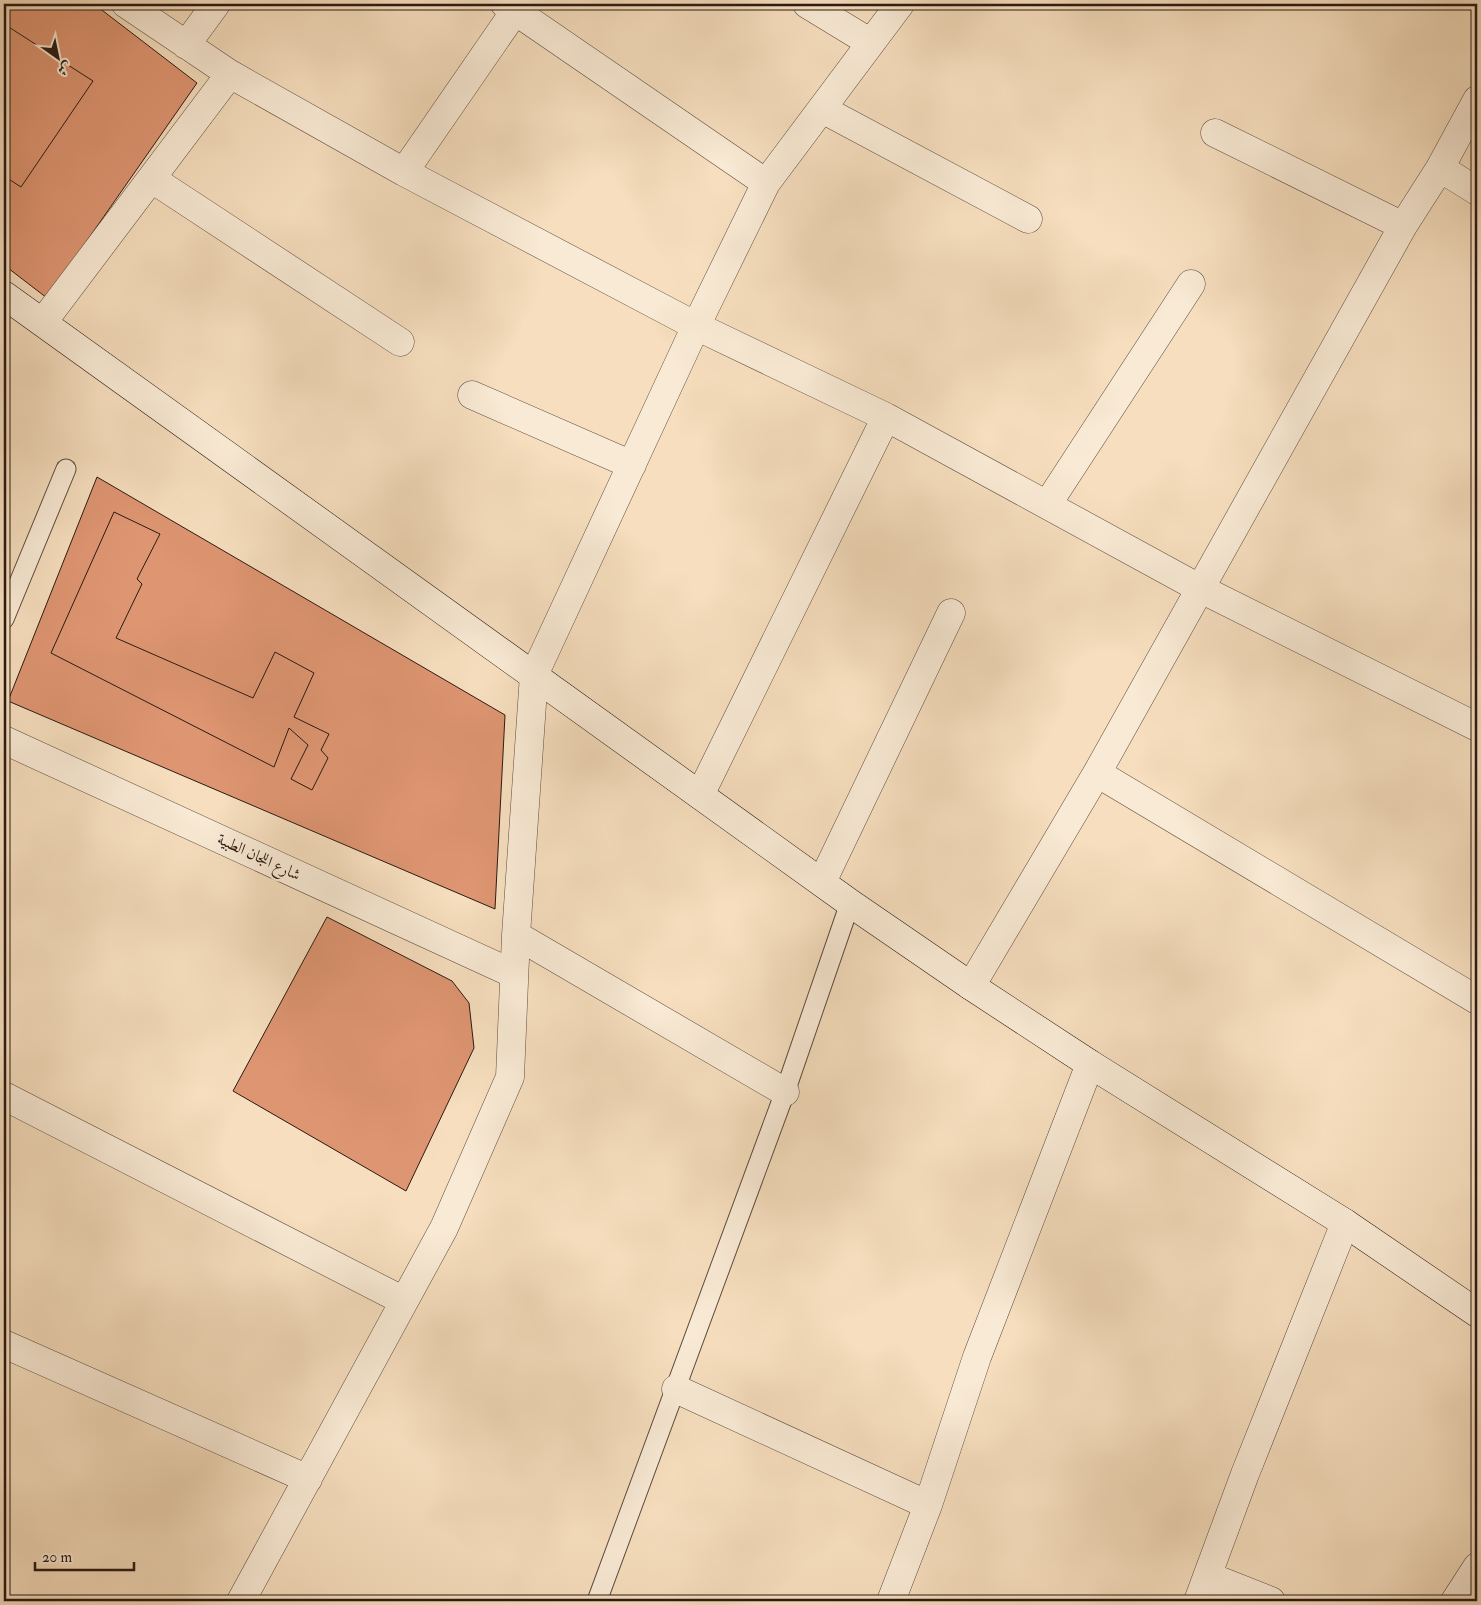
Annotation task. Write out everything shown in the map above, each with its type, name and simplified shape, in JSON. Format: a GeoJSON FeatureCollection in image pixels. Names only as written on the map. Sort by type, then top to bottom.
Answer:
{"type":"FeatureCollection","features":[{"type":"Feature","properties":{"kind":"street"},"geometry":{"type":"LineString","coordinates":[[126,4],[230,74],[404,172],[696,326],[886,417],[1199,588],[1475,720]]}},
{"type":"Feature","properties":{"kind":"street"},"geometry":{"type":"LineString","coordinates":[[186,44],[216,4]]}},
{"type":"Feature","properties":{"kind":"street"},"geometry":{"type":"LineString","coordinates":[[807,4],[871,43]]}},
{"type":"Feature","properties":{"kind":"street"},"geometry":{"type":"LineString","coordinates":[[241,1601],[444,1228],[510,1077],[516,935],[534,675],[696,326],[766,183],[900,4]]}},
{"type":"Feature","properties":{"kind":"street"},"geometry":{"type":"LineString","coordinates":[[404,172],[510,7],[766,183]]}},
{"type":"Feature","properties":{"kind":"street"},"geometry":{"type":"LineString","coordinates":[[43,322],[230,74]]}},
{"type":"Feature","properties":{"kind":"street"},"geometry":{"type":"LineString","coordinates":[[971,986],[1097,773],[1402,226],[1440,168],[1477,100]]}},
{"type":"Feature","properties":{"kind":"street"},"geometry":{"type":"LineString","coordinates":[[822,109],[1028,219]]}},
{"type":"Feature","properties":{"kind":"street"},"geometry":{"type":"LineString","coordinates":[[1216,133],[1402,226]]}},
{"type":"Feature","properties":{"kind":"street"},"geometry":{"type":"LineString","coordinates":[[1440,168],[1477,191]]}},
{"type":"Feature","properties":{"kind":"street"},"geometry":{"type":"LineString","coordinates":[[152,179],[400,342]]}},
{"type":"Feature","properties":{"kind":"street"},"geometry":{"type":"LineString","coordinates":[[1048,505],[1191,284]]}},
{"type":"Feature","properties":{"kind":"street"},"geometry":{"type":"LineString","coordinates":[[4,295],[850,903],[971,986],[1090,1064],[1345,1223],[1477,1313]]}},
{"type":"Feature","properties":{"kind":"street"},"geometry":{"type":"LineString","coordinates":[[472,395],[632,465]]}},
{"type":"Feature","properties":{"kind":"street"},"geometry":{"type":"LineString","coordinates":[[700,795],[886,417]]}},
{"type":"Feature","properties":{"kind":"street"},"geometry":{"type":"LineString","coordinates":[[822,882],[951,613]]}},
{"type":"Feature","properties":{"kind":"street","name":"شارع اللجان الطبية"},"geometry":{"type":"LineString","coordinates":[[4,740],[514,974]]}},
{"type":"Feature","properties":{"kind":"street"},"geometry":{"type":"LineString","coordinates":[[1097,773],[1477,1000]]}},
{"type":"Feature","properties":{"kind":"street"},"geometry":{"type":"LineString","coordinates":[[516,935],[785,1092]]}},
{"type":"Feature","properties":{"kind":"street"},"geometry":{"type":"LineString","coordinates":[[891,1601],[928,1505],[977,1357],[1090,1064]]}},
{"type":"Feature","properties":{"kind":"street"},"geometry":{"type":"LineString","coordinates":[[4,1096],[404,1301]]}},
{"type":"Feature","properties":{"kind":"street"},"geometry":{"type":"LineString","coordinates":[[1198,1601],[1244,1474],[1345,1223]]}},
{"type":"Feature","properties":{"kind":"street"},"geometry":{"type":"LineString","coordinates":[[4,1344],[308,1479]]}},
{"type":"Feature","properties":{"kind":"street"},"geometry":{"type":"LineString","coordinates":[[676,1389],[928,1505]]}},
{"type":"Feature","properties":{"kind":"street"},"geometry":{"type":"LineString","coordinates":[[1455,1601],[1477,1567]]}},
{"type":"Feature","properties":{"kind":"street"},"geometry":{"type":"LineString","coordinates":[[1208,1576],[1271,1601]]}},
{"type":"Feature","properties":{"kind":"lane"},"geometry":{"type":"LineString","coordinates":[[4,619],[66,469]]}},
{"type":"Feature","properties":{"kind":"lane"},"geometry":{"type":"LineString","coordinates":[[597,1601],[785,1092],[850,903]]}},
{"type":"Feature","properties":{"kind":"building"},"geometry":{"type":"Polygon","coordinates":[[[4,4],[94,4],[197,83],[47,298],[4,265],[4,4]]]}},
{"type":"Feature","properties":{"kind":"building"},"geometry":{"type":"Polygon","coordinates":[[[4,24],[93,81],[21,187],[4,176],[4,24]]]}},
{"type":"Feature","properties":{"kind":"building"},"geometry":{"type":"Polygon","coordinates":[[[97,477],[505,715],[495,909],[8,701],[97,477]]]}},
{"type":"Feature","properties":{"kind":"building"},"geometry":{"type":"Polygon","coordinates":[[[114,512],[160,534],[137,579],[142,584],[116,638],[253,698],[275,652],[314,673],[294,717],[329,734],[321,750],[328,758],[312,790],[291,779],[308,745],[289,728],[274,767],[51,653],[114,512]]]}},
{"type":"Feature","properties":{"kind":"building"},"geometry":{"type":"Polygon","coordinates":[[[327,917],[452,981],[469,1003],[474,1048],[406,1191],[233,1091],[327,917]]]}}]}
